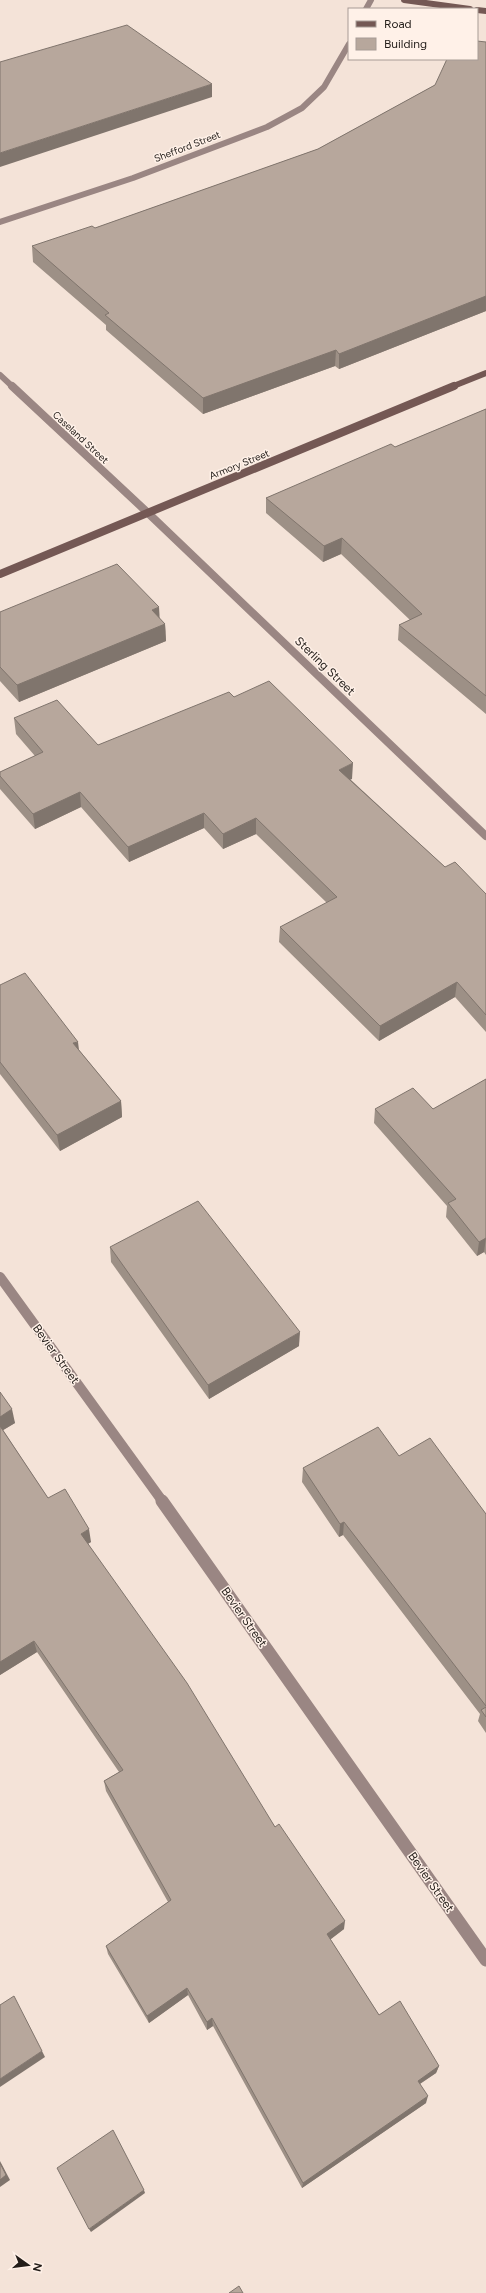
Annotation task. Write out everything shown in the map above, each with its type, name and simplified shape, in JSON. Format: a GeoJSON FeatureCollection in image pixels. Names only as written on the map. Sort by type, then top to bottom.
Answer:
{"type":"FeatureCollection","features":[{"type":"Feature","properties":{"kind":"main road"},"geometry":{"type":"LineString","coordinates":[[404,0],[463,8]]}},
{"type":"Feature","properties":{"kind":"main road","name":"Armory Street"},"geometry":{"type":"LineString","coordinates":[[0,574],[486,373]]}},
{"type":"Feature","properties":{"kind":"street","name":"Shefford Street"},"geometry":{"type":"LineString","coordinates":[[0,222],[133,178],[268,127],[302,108],[324,87],[348,46]]}},
{"type":"Feature","properties":{"kind":"street","name":"Caseland Street"},"geometry":{"type":"LineString","coordinates":[[0,375],[148,513]]}},
{"type":"Feature","properties":{"kind":"street","name":"Sterling Street"},"geometry":{"type":"LineString","coordinates":[[148,513],[486,836]]}},
{"type":"Feature","properties":{"kind":"street","name":"Bevier Street"},"geometry":{"type":"LineString","coordinates":[[0,1277],[175,1519],[486,1960]]}},
{"type":"Feature","properties":{"kind":"building"},"geometry":{"type":"Polygon","coordinates":[[[127,25],[212,84],[0,153],[0,62],[127,25]]]}},
{"type":"Feature","properties":{"kind":"building"},"geometry":{"type":"Polygon","coordinates":[[[478,41],[486,42],[486,296],[339,354],[336,350],[203,398],[105,315],[109,313],[32,246],[92,226],[95,228],[318,149],[435,85],[447,60],[478,60],[478,41]]]}},
{"type":"Feature","properties":{"kind":"building"},"geometry":{"type":"Polygon","coordinates":[[[486,409],[486,696],[399,625],[422,614],[342,538],[324,546],[266,498],[391,444],[395,447],[486,409]]]}},
{"type":"Feature","properties":{"kind":"building"},"geometry":{"type":"Polygon","coordinates":[[[117,564],[159,607],[152,610],[165,624],[17,685],[0,667],[0,612],[117,564]]]}},
{"type":"Feature","properties":{"kind":"building"},"geometry":{"type":"Polygon","coordinates":[[[269,681],[353,763],[339,770],[445,867],[455,862],[486,894],[486,1015],[457,982],[380,1026],[280,927],[337,897],[256,818],[223,834],[204,813],[128,847],[80,792],[33,814],[0,776],[0,772],[43,752],[14,718],[57,700],[98,745],[229,692],[234,697],[269,681]]]}},
{"type":"Feature","properties":{"kind":"building"},"geometry":{"type":"Polygon","coordinates":[[[25,973],[78,1042],[73,1043],[121,1101],[57,1135],[0,1062],[0,985],[25,973]]]}},
{"type":"Feature","properties":{"kind":"building"},"geometry":{"type":"Polygon","coordinates":[[[486,1079],[486,1238],[479,1242],[448,1203],[456,1199],[375,1109],[413,1088],[433,1109],[486,1079]]]}},
{"type":"Feature","properties":{"kind":"building"},"geometry":{"type":"Polygon","coordinates":[[[198,1201],[300,1332],[208,1385],[110,1247],[198,1201]]]}},
{"type":"Feature","properties":{"kind":"building"},"geometry":{"type":"Polygon","coordinates":[[[0,1392],[12,1409],[0,1417],[0,1392]]]}},
{"type":"Feature","properties":{"kind":"building"},"geometry":{"type":"Polygon","coordinates":[[[0,1426],[48,1498],[65,1489],[89,1529],[81,1534],[187,1683],[275,1827],[279,1824],[345,1921],[327,1934],[379,2015],[400,2001],[439,2066],[418,2081],[428,2096],[303,2183],[212,2018],[207,2022],[187,1988],[147,2016],[106,1946],[171,1900],[104,1781],[123,1770],[34,1641],[0,1662],[0,1426]]]}},
{"type":"Feature","properties":{"kind":"building"},"geometry":{"type":"Polygon","coordinates":[[[378,1427],[399,1456],[430,1438],[486,1514],[486,1706],[344,1522],[340,1524],[303,1468],[378,1427]]]}},
{"type":"Feature","properties":{"kind":"building"},"geometry":{"type":"Polygon","coordinates":[[[486,1707],[486,1717],[481,1710],[486,1707]]]}},
{"type":"Feature","properties":{"kind":"building"},"geometry":{"type":"Polygon","coordinates":[[[14,1996],[42,2051],[0,2079],[0,2005],[14,1996]]]}},
{"type":"Feature","properties":{"kind":"building"},"geometry":{"type":"Polygon","coordinates":[[[113,2130],[144,2190],[89,2229],[57,2168],[113,2130]]]}},
{"type":"Feature","properties":{"kind":"building"},"geometry":{"type":"Polygon","coordinates":[[[0,2163],[6,2175],[0,2180],[0,2163]]]}},
{"type":"Feature","properties":{"kind":"building"},"geometry":{"type":"Polygon","coordinates":[[[239,2286],[243,2293],[229,2293],[239,2286]]]}}]}
